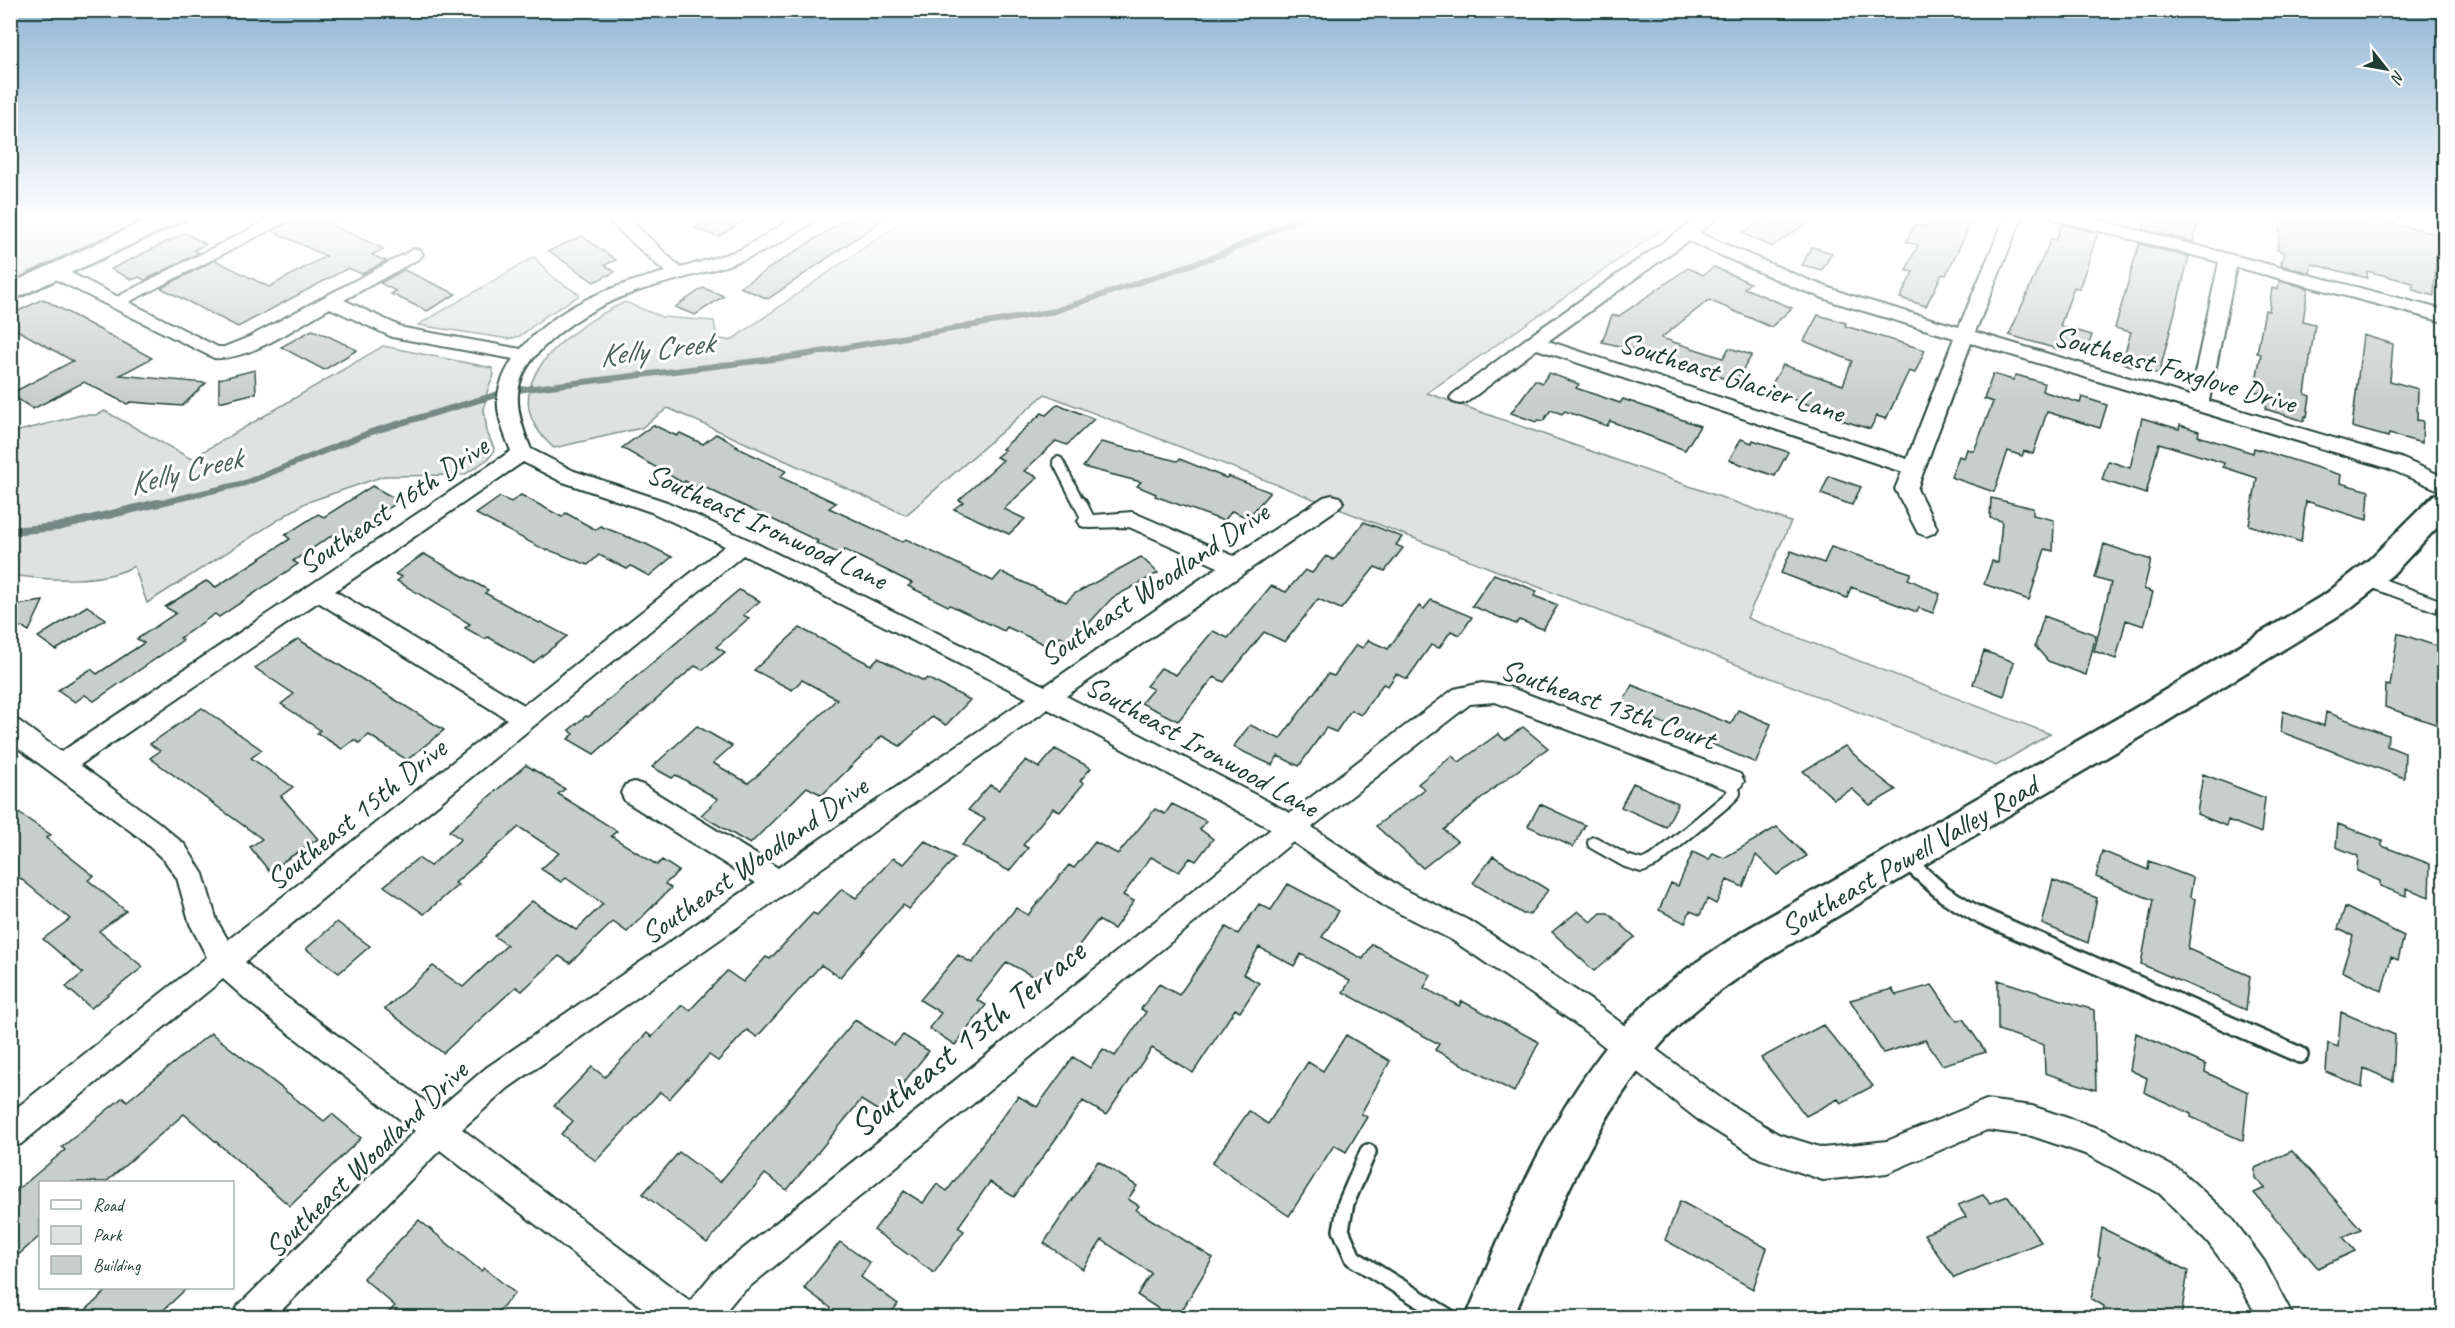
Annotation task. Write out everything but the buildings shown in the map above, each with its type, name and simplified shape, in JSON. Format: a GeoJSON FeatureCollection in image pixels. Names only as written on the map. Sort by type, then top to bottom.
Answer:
{"type":"FeatureCollection","features":[{"type":"Feature","properties":{"kind":"main road"},"geometry":{"type":"LineString","coordinates":[[10,294],[46,277]]}},
{"type":"Feature","properties":{"kind":"main road","name":"Southeast Powell Valley Road"},"geometry":{"type":"LineString","coordinates":[[1489,1317],[1570,1138],[1599,1091],[1630,1048],[1699,982],[1756,944],[2144,719],[2329,606],[2368,580],[2445,502]]}},
{"type":"Feature","properties":{"kind":"street"},"geometry":{"type":"LineString","coordinates":[[66,277],[214,352],[226,353],[256,341],[372,277]]}},
{"type":"Feature","properties":{"kind":"street","name":"Southeast 16th Drive"},"geometry":{"type":"LineString","coordinates":[[61,765],[522,453],[507,411],[507,393],[513,373],[524,356],[565,319],[594,302],[624,289],[663,277]]}},
{"type":"Feature","properties":{"kind":"street"},"geometry":{"type":"LineString","coordinates":[[1460,398],[1626,277]]}},
{"type":"Feature","properties":{"kind":"street","name":"Southeast Foxglove Drive"},"geometry":{"type":"LineString","coordinates":[[1787,277],[1819,291],[1964,336],[2394,463],[2445,485]]}},
{"type":"Feature","properties":{"kind":"street"},"geometry":{"type":"LineString","coordinates":[[1926,528],[1906,489],[1912,468],[1989,277]]}},
{"type":"Feature","properties":{"kind":"street"},"geometry":{"type":"LineString","coordinates":[[2198,405],[2225,277]]}},
{"type":"Feature","properties":{"kind":"street"},"geometry":{"type":"LineString","coordinates":[[2298,277],[2445,315]]}},
{"type":"Feature","properties":{"kind":"street"},"geometry":{"type":"LineString","coordinates":[[329,300],[399,333],[524,356]]}},
{"type":"Feature","properties":{"kind":"street","name":"Southeast Glacier Lane"},"geometry":{"type":"LineString","coordinates":[[1534,342],[1912,468]]}},
{"type":"Feature","properties":{"kind":"street","name":"Southeast Ironwood Lane"},"geometry":{"type":"LineString","coordinates":[[522,453],[556,471],[659,507],[741,545],[1046,697],[1292,827],[1393,897],[1462,931],[1582,1011],[1712,1111],[1770,1146],[1823,1164],[1887,1157],[1986,1115],[2032,1121],[2095,1142],[2170,1182],[2219,1229],[2252,1273],[2277,1317]]}},
{"type":"Feature","properties":{"kind":"street","name":"Southeast Woodland Drive"},"geometry":{"type":"LineString","coordinates":[[250,1317],[437,1131],[497,1078],[1046,697],[1332,502]]}},
{"type":"Feature","properties":{"kind":"street"},"geometry":{"type":"LineString","coordinates":[[1089,521],[1132,519],[1236,566]]}},
{"type":"Feature","properties":{"kind":"street","name":"Southeast 15th Drive"},"geometry":{"type":"LineString","coordinates":[[10,1133],[741,545]]}},
{"type":"Feature","properties":{"kind":"street"},"geometry":{"type":"LineString","coordinates":[[319,592],[526,719]]}},
{"type":"Feature","properties":{"kind":"street","name":"Southeast 13th Court"},"geometry":{"type":"LineString","coordinates":[[1292,827],[1463,696],[1482,692],[1497,693],[1731,781]]}},
{"type":"Feature","properties":{"kind":"street"},"geometry":{"type":"LineString","coordinates":[[10,728],[149,830],[175,852],[189,874],[204,924],[225,962],[260,994],[684,1317]]}},
{"type":"Feature","properties":{"kind":"street"},"geometry":{"type":"LineString","coordinates":[[634,793],[778,882]]}},
{"type":"Feature","properties":{"kind":"street","name":"Southeast 13th Terrace"},"geometry":{"type":"LineString","coordinates":[[698,1317],[726,1284],[1292,827]]}},
{"type":"Feature","properties":{"kind":"lane"},"geometry":{"type":"LineString","coordinates":[[116,303],[167,277]]}},
{"type":"Feature","properties":{"kind":"lane"},"geometry":{"type":"LineString","coordinates":[[1058,462],[1089,521]]}},
{"type":"Feature","properties":{"kind":"lane"},"geometry":{"type":"LineString","coordinates":[[2368,580],[2445,608]]}},
{"type":"Feature","properties":{"kind":"lane"},"geometry":{"type":"LineString","coordinates":[[1594,843],[1626,861],[1642,866],[1655,860],[1728,800],[1734,793],[1731,781]]}},
{"type":"Feature","properties":{"kind":"lane"},"geometry":{"type":"LineString","coordinates":[[1905,858],[1944,894],[1975,914],[2301,1055]]}},
{"type":"Feature","properties":{"kind":"lane"},"geometry":{"type":"LineString","coordinates":[[1368,1152],[1346,1203],[1341,1230],[1353,1258],[1450,1317]]}},
{"type":"Feature","properties":{"kind":"green space"},"geometry":{"type":"Polygon","coordinates":[[[500,277],[553,277],[580,295],[547,315],[520,336],[509,339],[418,325],[500,277]]]}},
{"type":"Feature","properties":{"kind":"green space"},"geometry":{"type":"Polygon","coordinates":[[[822,277],[1594,277],[1427,393],[1791,522],[1747,618],[2050,734],[1996,766],[1045,394],[906,515],[668,408],[641,428],[554,448],[535,425],[528,403],[532,382],[543,362],[581,327],[625,302],[662,317],[714,321],[717,338],[730,341],[822,277]]]}},
{"type":"Feature","properties":{"kind":"green space"},"geometry":{"type":"Polygon","coordinates":[[[383,346],[492,368],[494,375],[487,392],[484,409],[487,432],[494,448],[488,459],[464,475],[384,476],[305,503],[147,603],[134,566],[121,572],[90,578],[57,579],[11,575],[11,433],[81,415],[96,415],[105,411],[191,459],[383,346]]]}},
{"type":"Feature","properties":{"kind":"waterway","name":"Kelly Creek"},"geometry":{"type":"LineString","coordinates":[[152,505],[245,483],[371,432],[509,391],[797,356],[1055,311],[1155,277]]}},
{"type":"Feature","properties":{"kind":"waterway","name":"Kelly Creek"},"geometry":{"type":"LineString","coordinates":[[10,531],[57,527],[158,503]]}}]}
